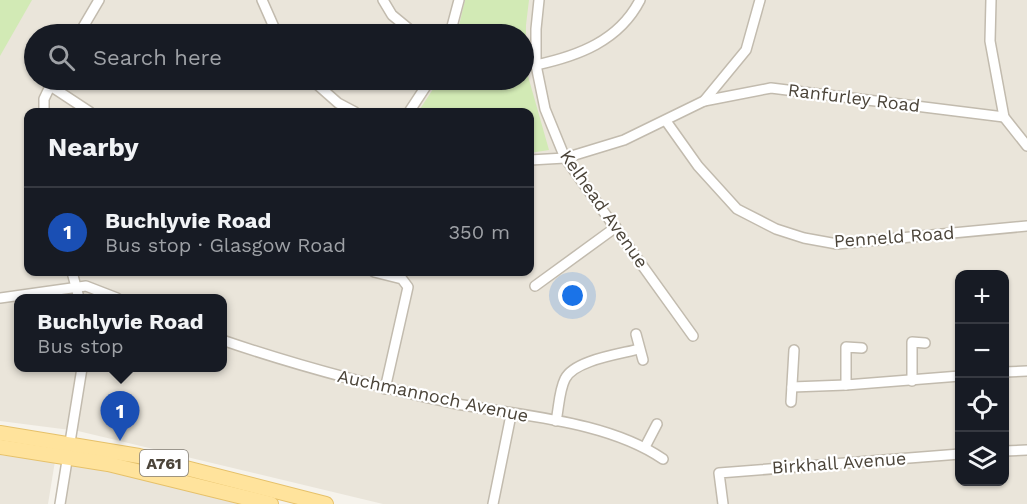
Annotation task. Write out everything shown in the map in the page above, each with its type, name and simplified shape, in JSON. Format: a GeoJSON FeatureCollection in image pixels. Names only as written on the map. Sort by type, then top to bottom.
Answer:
{"type":"FeatureCollection","features":[{"type":"Feature","properties":{"kind":"main road","name":"A761"},"geometry":{"type":"LineString","coordinates":[[6,441],[139,456],[326,504]]}},
{"type":"Feature","properties":{"kind":"main road","name":"A761"},"geometry":{"type":"LineString","coordinates":[[68,449],[136,470],[271,504]]}},
{"type":"Feature","properties":{"kind":"street"},"geometry":{"type":"LineString","coordinates":[[85,24],[99,0]]}},
{"type":"Feature","properties":{"kind":"street"},"geometry":{"type":"LineString","coordinates":[[262,0],[273,24]]}},
{"type":"Feature","properties":{"kind":"street"},"geometry":{"type":"LineString","coordinates":[[383,0],[392,15],[403,24]]}},
{"type":"Feature","properties":{"kind":"street"},"geometry":{"type":"LineString","coordinates":[[453,24],[459,0]]}},
{"type":"Feature","properties":{"kind":"street","name":"Kelhead Avenue"},"geometry":{"type":"LineString","coordinates":[[539,0],[536,65],[545,109],[565,158],[693,336]]}},
{"type":"Feature","properties":{"kind":"street"},"geometry":{"type":"LineString","coordinates":[[536,65],[570,58],[591,50],[610,35],[640,0]]}},
{"type":"Feature","properties":{"kind":"street"},"geometry":{"type":"LineString","coordinates":[[534,160],[565,158],[624,140],[704,101],[746,50],[760,0]]}},
{"type":"Feature","properties":{"kind":"street"},"geometry":{"type":"LineString","coordinates":[[991,0],[990,41],[1004,117],[1027,146]]}},
{"type":"Feature","properties":{"kind":"street","name":"Ranfurley Road"},"geometry":{"type":"LineString","coordinates":[[704,101],[771,88],[1004,117]]}},
{"type":"Feature","properties":{"kind":"street"},"geometry":{"type":"LineString","coordinates":[[45,108],[49,90]]}},
{"type":"Feature","properties":{"kind":"street"},"geometry":{"type":"LineString","coordinates":[[61,90],[85,108]]}},
{"type":"Feature","properties":{"kind":"street"},"geometry":{"type":"LineString","coordinates":[[323,90],[347,108]]}},
{"type":"Feature","properties":{"kind":"street"},"geometry":{"type":"LineString","coordinates":[[412,108],[423,90]]}},
{"type":"Feature","properties":{"kind":"street","name":"Penneld Road"},"geometry":{"type":"LineString","coordinates":[[666,121],[698,166],[737,209],[776,229],[804,238],[837,244],[1027,226]]}},
{"type":"Feature","properties":{"kind":"street"},"geometry":{"type":"LineString","coordinates":[[535,286],[616,227]]}},
{"type":"Feature","properties":{"kind":"street"},"geometry":{"type":"LineString","coordinates":[[73,276],[78,294]]}},
{"type":"Feature","properties":{"kind":"street"},"geometry":{"type":"LineString","coordinates":[[385,389],[408,286],[406,281],[388,276]]}},
{"type":"Feature","properties":{"kind":"street"},"geometry":{"type":"LineString","coordinates":[[25,294],[76,286],[86,286],[107,294]]}},
{"type":"Feature","properties":{"kind":"street"},"geometry":{"type":"LineString","coordinates":[[636,334],[644,360]]}},
{"type":"Feature","properties":{"kind":"street","name":"Auchmannoch Avenue"},"geometry":{"type":"LineString","coordinates":[[227,342],[318,371],[385,389],[511,415],[556,421],[645,447],[663,459]]}},
{"type":"Feature","properties":{"kind":"street"},"geometry":{"type":"LineString","coordinates":[[912,381],[912,342],[925,343]]}},
{"type":"Feature","properties":{"kind":"street"},"geometry":{"type":"LineString","coordinates":[[846,385],[846,347],[862,348]]}},
{"type":"Feature","properties":{"kind":"street"},"geometry":{"type":"LineString","coordinates":[[556,421],[563,385],[567,376],[575,368],[639,348]]}},
{"type":"Feature","properties":{"kind":"street"},"geometry":{"type":"LineString","coordinates":[[791,402],[794,350]]}},
{"type":"Feature","properties":{"kind":"street"},"geometry":{"type":"LineString","coordinates":[[1009,372],[1027,371]]}},
{"type":"Feature","properties":{"kind":"street"},"geometry":{"type":"LineString","coordinates":[[60,504],[81,372]]}},
{"type":"Feature","properties":{"kind":"street"},"geometry":{"type":"LineString","coordinates":[[792,387],[955,377]]}},
{"type":"Feature","properties":{"kind":"street"},"geometry":{"type":"LineString","coordinates":[[494,504],[511,415]]}},
{"type":"Feature","properties":{"kind":"street"},"geometry":{"type":"LineString","coordinates":[[645,447],[657,424]]}},
{"type":"Feature","properties":{"kind":"street"},"geometry":{"type":"LineString","coordinates":[[1009,451],[1027,450]]}},
{"type":"Feature","properties":{"kind":"street","name":"Birkhall Avenue"},"geometry":{"type":"LineString","coordinates":[[723,504],[719,473],[955,454]]}},
{"type":"Feature","properties":{"kind":"shaded area"},"geometry":{"type":"Polygon","coordinates":[[[0,0],[1027,0],[1027,504],[383,504],[78,431],[0,421],[0,0]]]}},
{"type":"Feature","properties":{"kind":"shaded area"},"geometry":{"type":"Polygon","coordinates":[[[0,455],[55,461],[48,504],[0,504],[0,455]]]}},
{"type":"Feature","properties":{"kind":"shaded area"},"geometry":{"type":"Polygon","coordinates":[[[71,465],[125,475],[240,504],[64,504],[71,465]]]}},
{"type":"Feature","properties":{"kind":"green space"},"geometry":{"type":"Polygon","coordinates":[[[0,0],[32,0],[0,56],[0,0]]]}},
{"type":"Feature","properties":{"kind":"green space"},"geometry":{"type":"Polygon","coordinates":[[[465,0],[529,0],[526,24],[459,24],[465,0]]]}},
{"type":"Feature","properties":{"kind":"green space"},"geometry":{"type":"Polygon","coordinates":[[[432,90],[532,90],[549,150],[534,152],[534,108],[421,108],[432,90]]]}},
{"type":"Feature","properties":{"kind":"place","name":"Buchlyvie Road"},"geometry":{"type":"Point","coordinates":[120,441]}}]}
